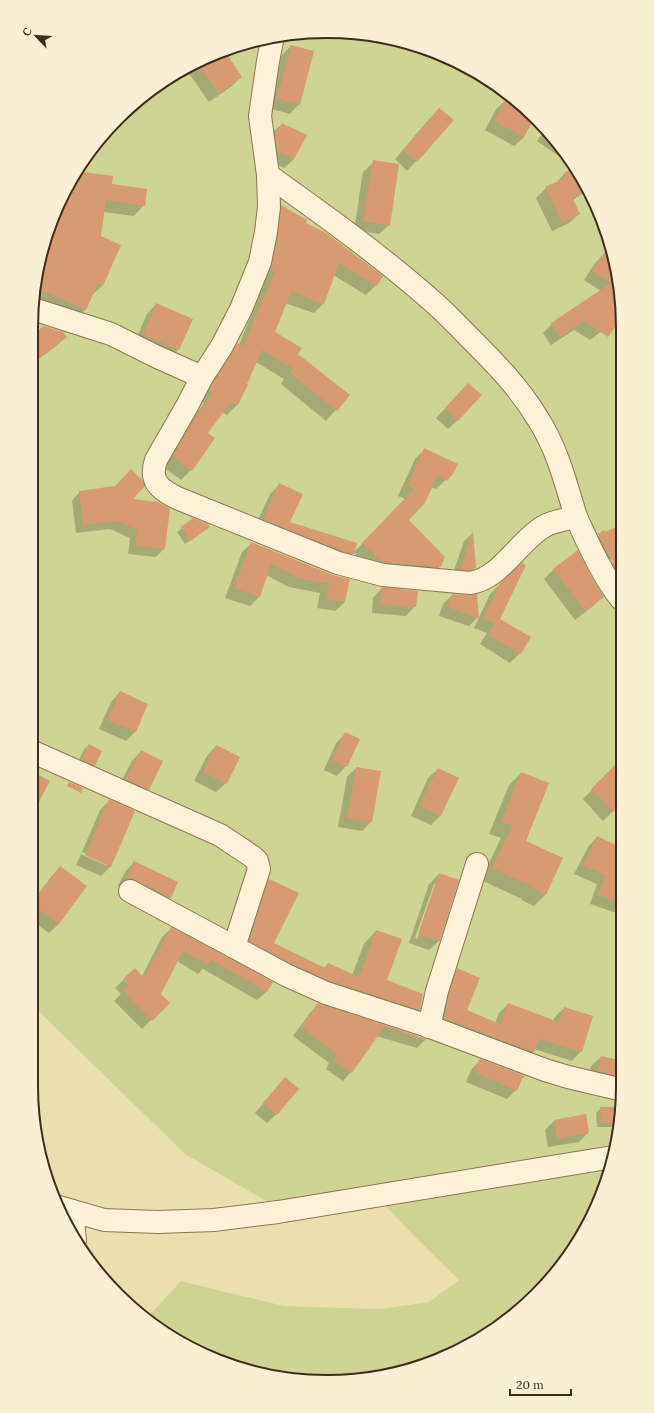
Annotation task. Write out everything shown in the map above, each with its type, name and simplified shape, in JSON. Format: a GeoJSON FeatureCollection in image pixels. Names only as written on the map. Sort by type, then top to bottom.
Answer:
{"type":"FeatureCollection","features":[{"type":"Feature","properties":{"kind":"street"},"geometry":{"type":"LineString","coordinates":[[272,44],[268,61],[260,116],[268,175],[269,207],[260,262],[241,309],[222,346],[202,377],[156,460],[153,468],[153,476],[157,483],[169,494],[177,498],[326,559],[383,575],[470,583],[483,580],[493,573],[530,538],[544,527],[576,517]]}},
{"type":"Feature","properties":{"kind":"street"},"geometry":{"type":"LineString","coordinates":[[268,175],[377,256],[432,300],[498,366],[522,395],[539,419],[558,459],[576,517],[588,544],[616,591]]}},
{"type":"Feature","properties":{"kind":"street"},"geometry":{"type":"LineString","coordinates":[[39,311],[111,334],[202,377]]}},
{"type":"Feature","properties":{"kind":"street"},"geometry":{"type":"LineString","coordinates":[[38,754],[220,835],[253,857],[257,861],[259,869],[234,947]]}},
{"type":"Feature","properties":{"kind":"street"},"geometry":{"type":"LineString","coordinates":[[429,1027],[437,991],[477,864]]}},
{"type":"Feature","properties":{"kind":"street"},"geometry":{"type":"LineString","coordinates":[[130,891],[286,975],[312,987],[429,1027],[545,1070],[616,1088]]}},
{"type":"Feature","properties":{"kind":"street"},"geometry":{"type":"LineString","coordinates":[[66,1209],[104,1220],[158,1222],[214,1220],[278,1212],[607,1158]]}},
{"type":"Feature","properties":{"kind":"shaded area"},"geometry":{"type":"Polygon","coordinates":[[[38,1011],[185,1154],[278,1208],[372,1192],[459,1280],[429,1302],[379,1309],[284,1306],[181,1281],[150,1314],[136,1303],[110,1277],[87,1247],[68,1214],[53,1179],[40,1124],[38,1086],[38,1011]]]}},
{"type":"Feature","properties":{"kind":"green space"},"geometry":{"type":"Polygon","coordinates":[[[327,38],[365,40],[402,48],[438,60],[488,87],[518,110],[544,136],[567,166],[594,216],[606,252],[614,289],[616,327],[616,1086],[614,1124],[601,1179],[586,1214],[567,1247],[556,1262],[544,1277],[518,1303],[488,1326],[472,1336],[438,1353],[402,1365],[365,1373],[327,1375],[289,1373],[252,1365],[234,1360],[199,1345],[166,1326],[150,1314],[181,1281],[284,1306],[379,1309],[429,1302],[459,1280],[372,1192],[278,1208],[185,1154],[38,1011],[38,327],[40,289],[53,234],[77,182],[87,166],[110,136],[136,110],[151,98],[166,87],[199,68],[234,53],[252,48],[289,40],[327,38]]]}},
{"type":"Feature","properties":{"kind":"building"},"geometry":{"type":"Polygon","coordinates":[[[291,45],[314,51],[300,105],[277,98],[291,45]]]}},
{"type":"Feature","properties":{"kind":"building"},"geometry":{"type":"Polygon","coordinates":[[[228,55],[242,77],[219,94],[201,67],[228,55]]]}},
{"type":"Feature","properties":{"kind":"building"},"geometry":{"type":"Polygon","coordinates":[[[505,100],[532,124],[524,137],[494,121],[505,100]]]}},
{"type":"Feature","properties":{"kind":"building"},"geometry":{"type":"Polygon","coordinates":[[[439,108],[454,120],[417,162],[403,150],[439,108]]]}},
{"type":"Feature","properties":{"kind":"building"},"geometry":{"type":"Polygon","coordinates":[[[282,123],[307,135],[294,159],[277,151],[275,136],[282,123]]]}},
{"type":"Feature","properties":{"kind":"building"},"geometry":{"type":"Polygon","coordinates":[[[373,160],[399,164],[390,226],[363,221],[373,160]]]}},
{"type":"Feature","properties":{"kind":"building"},"geometry":{"type":"Polygon","coordinates":[[[569,169],[582,192],[573,199],[580,214],[562,223],[545,187],[567,177],[564,173],[569,169]]]}},
{"type":"Feature","properties":{"kind":"building"},"geometry":{"type":"Polygon","coordinates":[[[83,172],[113,176],[112,184],[147,189],[145,206],[106,200],[101,236],[121,245],[103,286],[98,284],[86,310],[40,289],[53,234],[68,199],[83,172]]]}},
{"type":"Feature","properties":{"kind":"building"},"geometry":{"type":"Polygon","coordinates":[[[281,205],[307,220],[306,223],[326,233],[383,276],[377,286],[339,263],[324,304],[291,292],[275,332],[302,348],[298,354],[350,395],[337,411],[290,373],[294,369],[262,350],[238,405],[231,402],[208,433],[215,438],[192,471],[173,456],[195,418],[213,393],[209,390],[237,343],[243,346],[275,271],[270,270],[278,234],[281,205]]]}},
{"type":"Feature","properties":{"kind":"building"},"geometry":{"type":"Polygon","coordinates":[[[606,251],[614,289],[616,326],[608,337],[584,321],[560,337],[551,323],[611,283],[592,271],[606,251]]]}},
{"type":"Feature","properties":{"kind":"building"},"geometry":{"type":"Polygon","coordinates":[[[156,303],[193,319],[179,350],[143,335],[156,303]]]}},
{"type":"Feature","properties":{"kind":"building"},"geometry":{"type":"Polygon","coordinates":[[[44,326],[63,332],[67,337],[38,359],[38,330],[44,326]]]}},
{"type":"Feature","properties":{"kind":"building"},"geometry":{"type":"Polygon","coordinates":[[[468,383],[482,395],[458,421],[445,408],[468,383]]]}},
{"type":"Feature","properties":{"kind":"building"},"geometry":{"type":"Polygon","coordinates":[[[424,448],[458,464],[453,474],[447,481],[437,476],[425,503],[409,520],[445,557],[441,567],[382,562],[362,543],[414,489],[407,486],[424,448]]]}},
{"type":"Feature","properties":{"kind":"building"},"geometry":{"type":"Polygon","coordinates":[[[131,469],[142,480],[145,486],[133,499],[158,502],[170,508],[165,549],[135,546],[137,530],[119,521],[83,525],[79,491],[115,486],[131,469]]]}},
{"type":"Feature","properties":{"kind":"building"},"geometry":{"type":"Polygon","coordinates":[[[279,483],[303,494],[290,522],[357,543],[354,554],[342,551],[263,519],[279,483]]]}},
{"type":"Feature","properties":{"kind":"building"},"geometry":{"type":"Polygon","coordinates":[[[193,518],[208,524],[210,527],[190,541],[181,527],[193,518]]]}},
{"type":"Feature","properties":{"kind":"building"},"geometry":{"type":"Polygon","coordinates":[[[616,527],[616,568],[598,534],[604,530],[605,532],[616,527]]]}},
{"type":"Feature","properties":{"kind":"building"},"geometry":{"type":"Polygon","coordinates":[[[473,531],[476,568],[460,570],[473,531]]]}},
{"type":"Feature","properties":{"kind":"building"},"geometry":{"type":"Polygon","coordinates":[[[251,542],[333,575],[350,579],[345,602],[326,599],[329,584],[298,578],[271,564],[260,597],[234,588],[251,542]]]}},
{"type":"Feature","properties":{"kind":"building"},"geometry":{"type":"Polygon","coordinates":[[[578,550],[591,576],[604,597],[585,611],[553,569],[578,550]]]}},
{"type":"Feature","properties":{"kind":"building"},"geometry":{"type":"Polygon","coordinates":[[[522,563],[526,565],[500,619],[531,637],[521,654],[488,635],[495,623],[483,619],[500,583],[522,563]]]}},
{"type":"Feature","properties":{"kind":"building"},"geometry":{"type":"Polygon","coordinates":[[[382,587],[418,591],[416,607],[380,604],[382,587]]]}},
{"type":"Feature","properties":{"kind":"building"},"geometry":{"type":"Polygon","coordinates":[[[452,594],[477,594],[479,618],[447,607],[452,594]]]}},
{"type":"Feature","properties":{"kind":"building"},"geometry":{"type":"Polygon","coordinates":[[[120,691],[148,704],[136,732],[107,720],[120,691]]]}},
{"type":"Feature","properties":{"kind":"building"},"geometry":{"type":"Polygon","coordinates":[[[345,732],[360,739],[347,767],[332,760],[345,732]]]}},
{"type":"Feature","properties":{"kind":"building"},"geometry":{"type":"Polygon","coordinates":[[[89,744],[102,751],[95,766],[81,759],[89,744]]]}},
{"type":"Feature","properties":{"kind":"building"},"geometry":{"type":"Polygon","coordinates":[[[216,745],[240,757],[227,784],[203,772],[216,745]]]}},
{"type":"Feature","properties":{"kind":"building"},"geometry":{"type":"Polygon","coordinates":[[[141,750],[163,761],[149,790],[126,779],[141,750]]]}},
{"type":"Feature","properties":{"kind":"building"},"geometry":{"type":"Polygon","coordinates":[[[616,764],[616,809],[613,812],[591,789],[616,764]]]}},
{"type":"Feature","properties":{"kind":"building"},"geometry":{"type":"Polygon","coordinates":[[[356,767],[381,771],[372,822],[347,818],[356,767]]]}},
{"type":"Feature","properties":{"kind":"building"},"geometry":{"type":"Polygon","coordinates":[[[438,768],[459,778],[441,816],[419,806],[438,768]]]}},
{"type":"Feature","properties":{"kind":"building"},"geometry":{"type":"Polygon","coordinates":[[[521,772],[549,783],[526,841],[563,858],[546,895],[532,888],[533,887],[492,868],[512,826],[501,822],[521,772]]]}},
{"type":"Feature","properties":{"kind":"building"},"geometry":{"type":"Polygon","coordinates":[[[38,775],[50,781],[38,804],[38,775]]]}},
{"type":"Feature","properties":{"kind":"building"},"geometry":{"type":"Polygon","coordinates":[[[69,782],[83,788],[81,793],[67,786],[69,782]]]}},
{"type":"Feature","properties":{"kind":"building"},"geometry":{"type":"Polygon","coordinates":[[[109,799],[135,811],[111,867],[85,855],[109,799]]]}},
{"type":"Feature","properties":{"kind":"building"},"geometry":{"type":"Polygon","coordinates":[[[597,836],[616,845],[616,901],[598,895],[605,875],[583,865],[597,836]]]}},
{"type":"Feature","properties":{"kind":"building"},"geometry":{"type":"Polygon","coordinates":[[[134,861],[178,882],[171,898],[127,877],[134,861]]]}},
{"type":"Feature","properties":{"kind":"building"},"geometry":{"type":"Polygon","coordinates":[[[60,866],[87,886],[59,924],[38,908],[38,896],[60,866]]]}},
{"type":"Feature","properties":{"kind":"building"},"geometry":{"type":"Polygon","coordinates":[[[439,873],[459,880],[440,941],[418,934],[439,873]]]}},
{"type":"Feature","properties":{"kind":"building"},"geometry":{"type":"Polygon","coordinates":[[[269,879],[299,893],[274,943],[325,968],[328,963],[359,977],[376,930],[402,939],[387,980],[423,994],[420,1010],[330,981],[292,964],[249,941],[269,879]]]}},
{"type":"Feature","properties":{"kind":"building"},"geometry":{"type":"Polygon","coordinates":[[[171,927],[273,982],[267,992],[211,960],[208,965],[183,951],[161,994],[170,1003],[152,1021],[123,991],[129,985],[123,979],[135,968],[144,978],[171,927]]]}},
{"type":"Feature","properties":{"kind":"building"},"geometry":{"type":"Polygon","coordinates":[[[457,968],[480,978],[467,1010],[500,1024],[508,1003],[559,1022],[564,1007],[593,1016],[582,1052],[539,1039],[534,1052],[444,1018],[449,994],[457,968]]]}},
{"type":"Feature","properties":{"kind":"building"},"geometry":{"type":"Polygon","coordinates":[[[318,1003],[421,1037],[426,1040],[384,1027],[352,1073],[333,1060],[337,1054],[301,1027],[318,1003]]]}},
{"type":"Feature","properties":{"kind":"building"},"geometry":{"type":"Polygon","coordinates":[[[601,1056],[616,1059],[616,1075],[597,1071],[601,1056]]]}},
{"type":"Feature","properties":{"kind":"building"},"geometry":{"type":"Polygon","coordinates":[[[480,1059],[525,1076],[524,1078],[523,1077],[517,1091],[474,1072],[480,1059]]]}},
{"type":"Feature","properties":{"kind":"building"},"geometry":{"type":"Polygon","coordinates":[[[285,1077],[299,1089],[277,1115],[263,1103],[285,1077]]]}},
{"type":"Feature","properties":{"kind":"building"},"geometry":{"type":"Polygon","coordinates":[[[600,1107],[615,1107],[614,1123],[601,1123],[600,1107]]]}},
{"type":"Feature","properties":{"kind":"building"},"geometry":{"type":"Polygon","coordinates":[[[586,1114],[589,1133],[557,1139],[554,1120],[586,1114]]]}}]}
